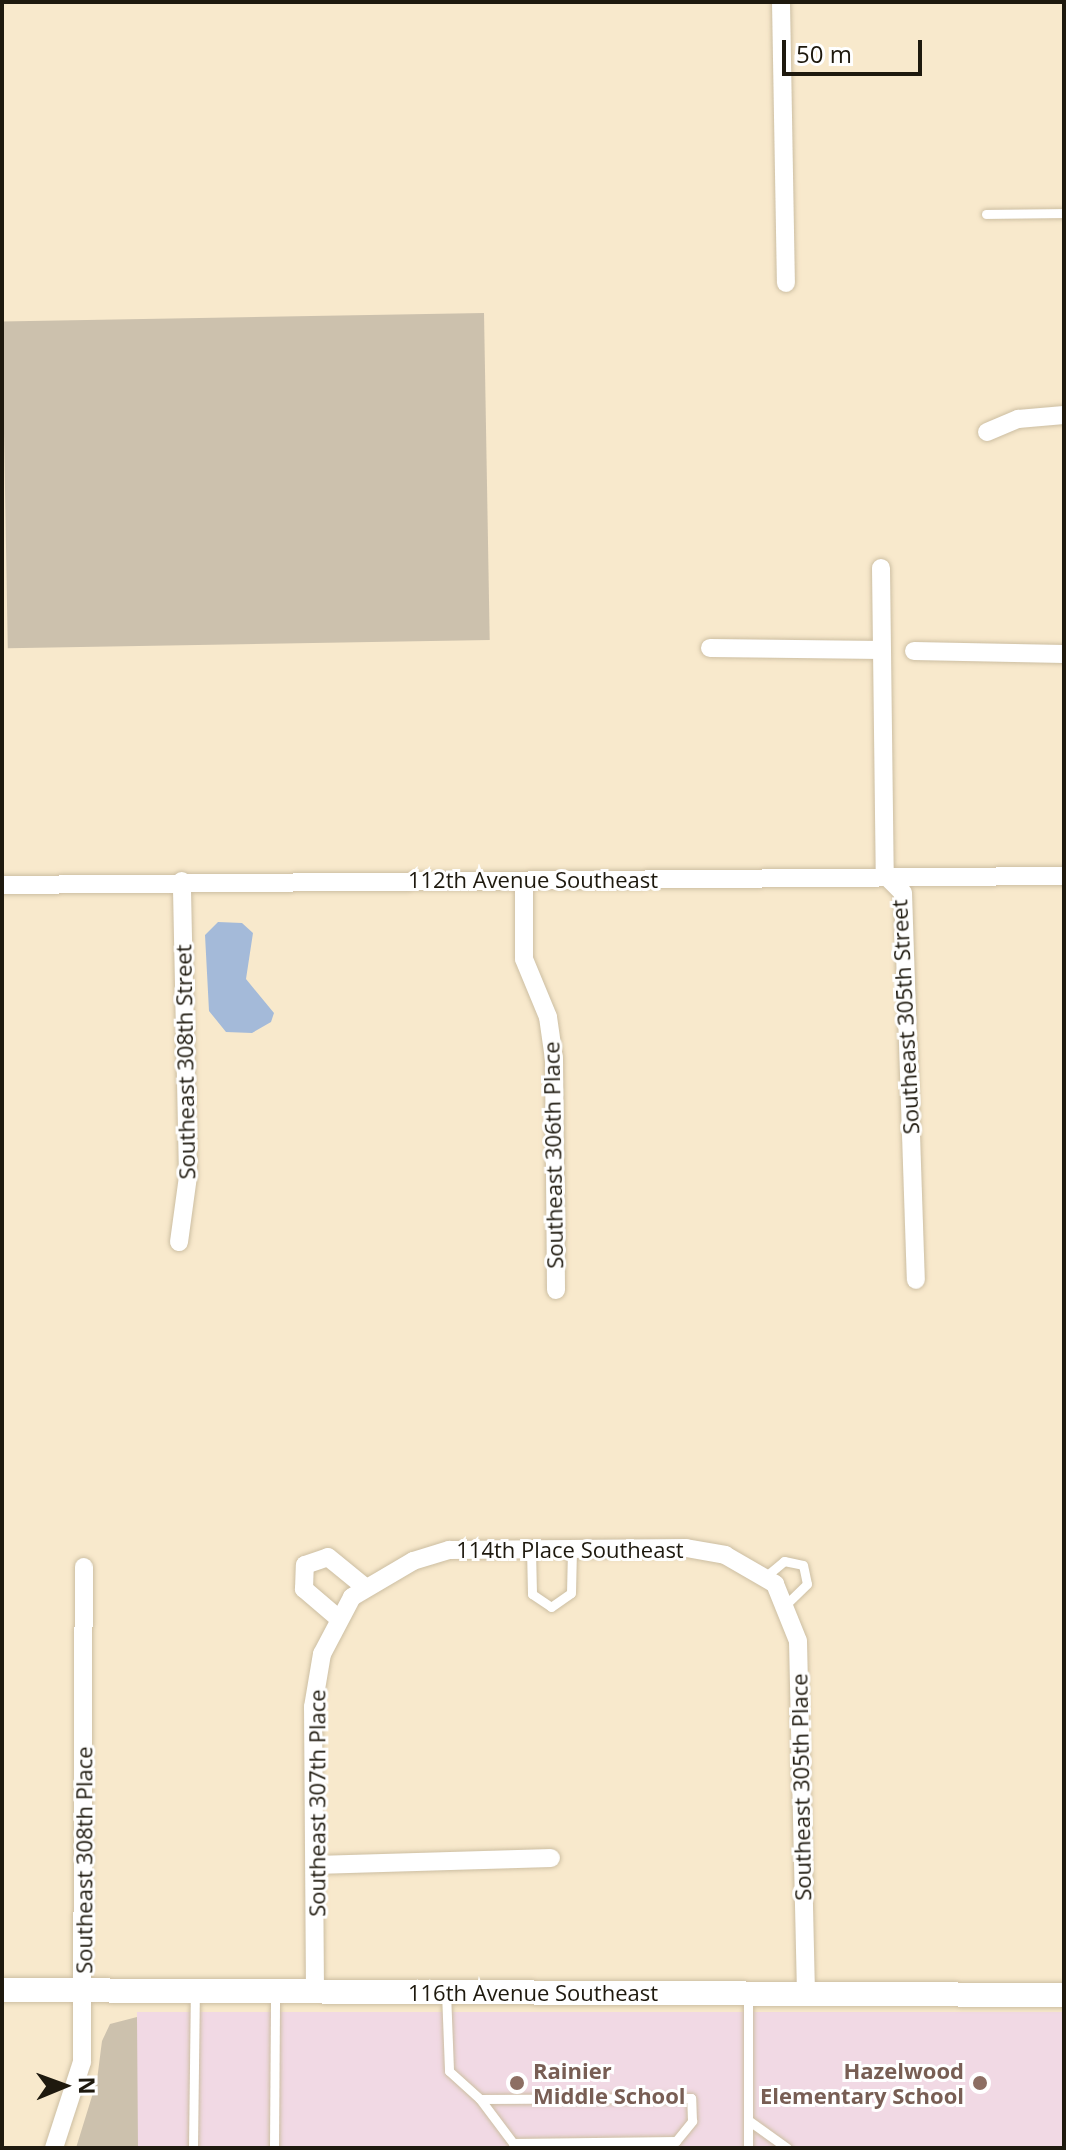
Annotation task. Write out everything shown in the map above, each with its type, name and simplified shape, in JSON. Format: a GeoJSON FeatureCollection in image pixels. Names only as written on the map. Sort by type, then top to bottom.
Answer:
{"type":"FeatureCollection","features":[{"type":"Feature","properties":{"kind":"street"},"geometry":{"type":"LineString","coordinates":[[781,2],[786,283]]}},
{"type":"Feature","properties":{"kind":"street"},"geometry":{"type":"LineString","coordinates":[[987,432],[1018,419],[1064,415]]}},
{"type":"Feature","properties":{"kind":"street","name":"Southeast 305th Street"},"geometry":{"type":"LineString","coordinates":[[881,568],[885,875],[903,893],[916,1280]]}},
{"type":"Feature","properties":{"kind":"street"},"geometry":{"type":"LineString","coordinates":[[710,648],[882,650]]}},
{"type":"Feature","properties":{"kind":"street"},"geometry":{"type":"LineString","coordinates":[[914,651],[1064,654]]}},
{"type":"Feature","properties":{"kind":"street","name":"112th Avenue Southeast"},"geometry":{"type":"LineString","coordinates":[[2,885],[885,875],[1064,876]]}},
{"type":"Feature","properties":{"kind":"street","name":"Southeast 308th Street"},"geometry":{"type":"LineString","coordinates":[[179,1242],[188,1176],[182,881]]}},
{"type":"Feature","properties":{"kind":"street","name":"Southeast 306th Place"},"geometry":{"type":"LineString","coordinates":[[524,881],[524,959],[548,1017],[554,1059],[556,1290]]}},
{"type":"Feature","properties":{"kind":"street","name":"114th Place Southeast"},"geometry":{"type":"LineString","coordinates":[[359,1593],[413,1561],[449,1550],[686,1548],[725,1555],[770,1581]]}},
{"type":"Feature","properties":{"kind":"street"},"geometry":{"type":"LineString","coordinates":[[338,1618],[304,1589],[305,1565],[328,1557],[359,1593]]}},
{"type":"Feature","properties":{"kind":"street","name":"Southeast 308th Place"},"geometry":{"type":"LineString","coordinates":[[54,2148],[82,2062],[84,1567]]}},
{"type":"Feature","properties":{"kind":"street","name":"Southeast 305th Place"},"geometry":{"type":"LineString","coordinates":[[770,1581],[786,1604],[798,1641],[806,1994]]}},
{"type":"Feature","properties":{"kind":"street","name":"Southeast 307th Place"},"geometry":{"type":"LineString","coordinates":[[315,1992],[313,1707],[322,1654],[338,1618],[359,1593]]}},
{"type":"Feature","properties":{"kind":"street"},"geometry":{"type":"LineString","coordinates":[[316,1865],[551,1858]]}},
{"type":"Feature","properties":{"kind":"street","name":"116th Avenue Southeast"},"geometry":{"type":"LineString","coordinates":[[2,1990],[1064,1995]]}},
{"type":"Feature","properties":{"kind":"lane"},"geometry":{"type":"LineString","coordinates":[[986,214],[1064,213]]}},
{"type":"Feature","properties":{"kind":"lane"},"geometry":{"type":"LineString","coordinates":[[531,1549],[532,1594],[551,1607],[571,1593],[572,1549]]}},
{"type":"Feature","properties":{"kind":"lane"},"geometry":{"type":"LineString","coordinates":[[770,1581],[784,1561],[803,1565],[807,1584],[786,1604]]}},
{"type":"Feature","properties":{"kind":"lane"},"geometry":{"type":"LineString","coordinates":[[193,2148],[195,1991]]}},
{"type":"Feature","properties":{"kind":"lane"},"geometry":{"type":"LineString","coordinates":[[274,2148],[275,1991]]}},
{"type":"Feature","properties":{"kind":"lane"},"geometry":{"type":"LineString","coordinates":[[446,1992],[449,2071],[480,2099],[513,2143],[676,2141],[692,2121],[691,2098],[480,2099]]}},
{"type":"Feature","properties":{"kind":"lane"},"geometry":{"type":"LineString","coordinates":[[748,1994],[748,2148]]}},
{"type":"Feature","properties":{"kind":"lane"},"geometry":{"type":"LineString","coordinates":[[748,2120],[787,2148]]}},
{"type":"Feature","properties":{"kind":"shaded area"},"geometry":{"type":"Polygon","coordinates":[[[484,313],[490,640],[8,648],[2,321],[484,313]]]}},
{"type":"Feature","properties":{"kind":"shaded area","name":"Rainier Middle School"},"geometry":{"type":"Polygon","coordinates":[[[137,2012],[1064,2012],[1064,2148],[137,2148],[137,2012]]]}},
{"type":"Feature","properties":{"kind":"shaded area"},"geometry":{"type":"Polygon","coordinates":[[[137,2017],[138,2148],[76,2148],[97,2080],[102,2041],[110,2024],[137,2017]]]}},
{"type":"Feature","properties":{"kind":"water"},"geometry":{"type":"Polygon","coordinates":[[[218,922],[242,923],[253,933],[246,979],[274,1013],[271,1022],[252,1033],[226,1032],[209,1011],[205,935],[218,922]]]}},
{"type":"Feature","properties":{"kind":"place","name":"Rainier Middle School"},"geometry":{"type":"Point","coordinates":[517,2083]}},
{"type":"Feature","properties":{"kind":"place","name":"Hazelwood Elementary School"},"geometry":{"type":"Point","coordinates":[980,2083]}}]}
